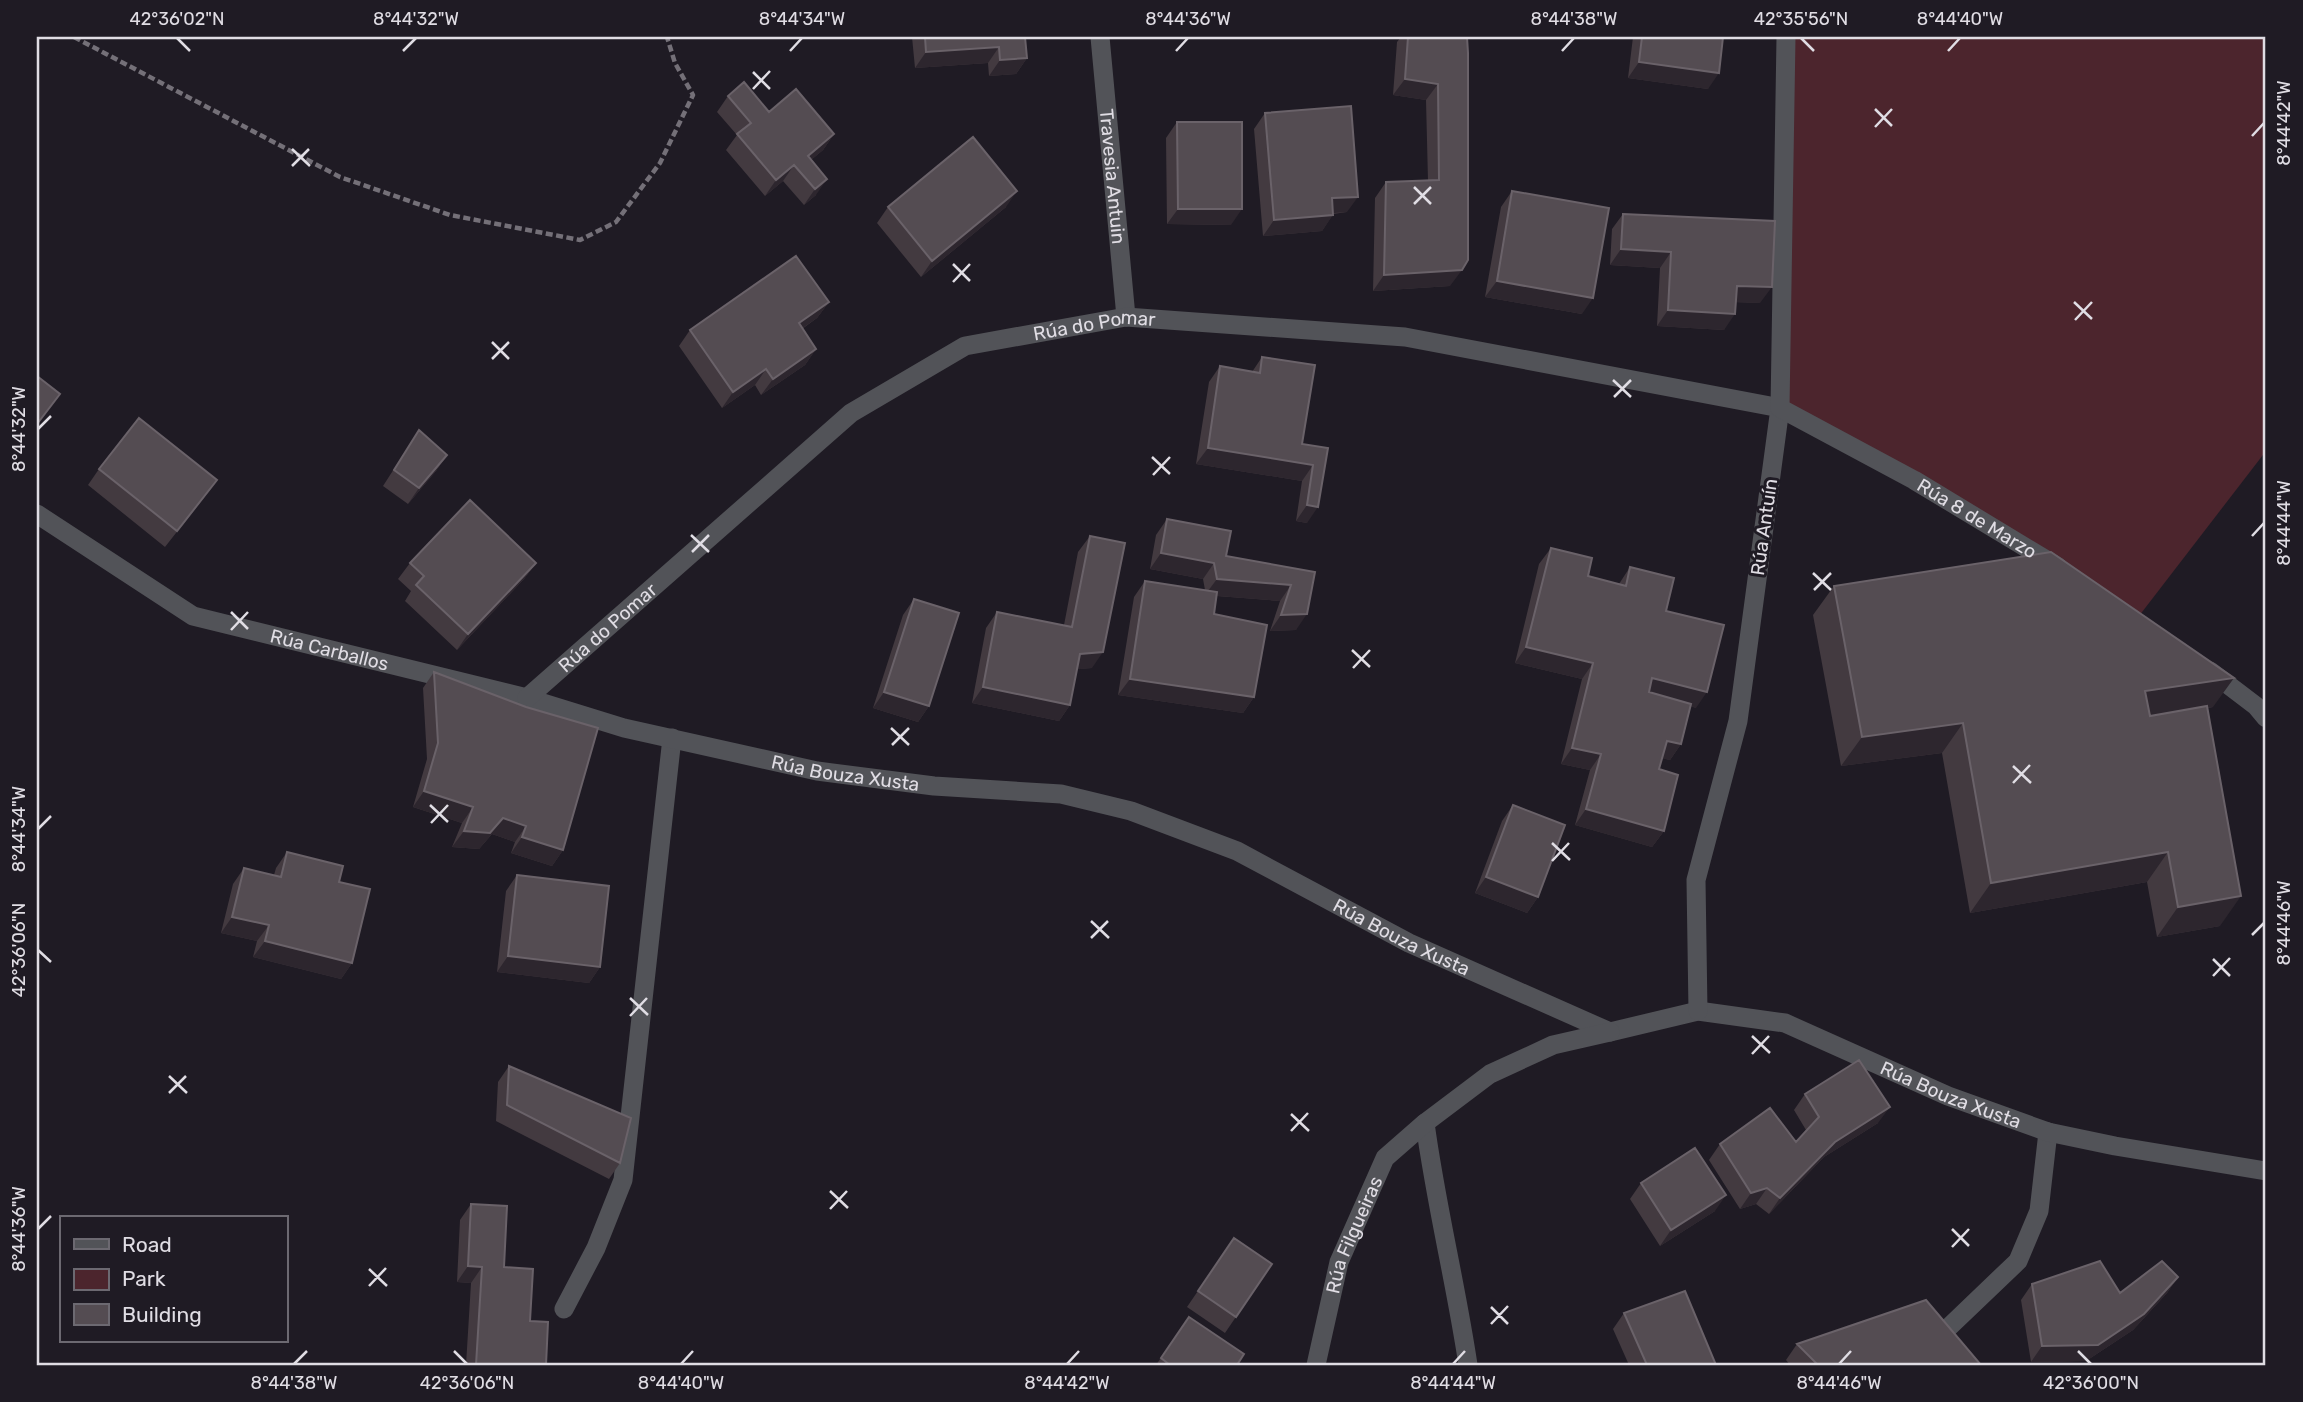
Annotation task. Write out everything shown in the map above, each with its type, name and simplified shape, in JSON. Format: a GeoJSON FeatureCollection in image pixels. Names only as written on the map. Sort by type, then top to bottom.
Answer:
{"type":"FeatureCollection","features":[{"type":"Feature","properties":{"kind":"street","name":"Travesia Antuin"},"geometry":{"type":"LineString","coordinates":[[1100,37],[1126,317]]}},
{"type":"Feature","properties":{"kind":"street","name":"Rúa Antuín"},"geometry":{"type":"LineString","coordinates":[[1698,1011],[1696,880],[1738,721],[1780,408],[1786,37]]}},
{"type":"Feature","properties":{"kind":"street","name":"Rúa do Pomar"},"geometry":{"type":"LineString","coordinates":[[527,698],[851,413],[965,346],[1126,317],[1405,337],[1780,408]]}},
{"type":"Feature","properties":{"kind":"street","name":"Rúa 8 de Marzo"},"geometry":{"type":"LineString","coordinates":[[1780,408],[1913,480],[2080,580]]}},
{"type":"Feature","properties":{"kind":"street","name":"Rúa Carballos"},"geometry":{"type":"LineString","coordinates":[[37,514],[193,616],[527,698]]}},
{"type":"Feature","properties":{"kind":"street"},"geometry":{"type":"LineString","coordinates":[[2192,657],[2256,706],[2266,718]]}},
{"type":"Feature","properties":{"kind":"street","name":"Rúa Bouza Xusta"},"geometry":{"type":"LineString","coordinates":[[527,698],[624,728],[817,771],[934,786],[1061,793],[1131,811],[1237,851],[1409,943],[1610,1032],[1698,1011],[1784,1023],[1948,1096],[2048,1132],[2266,1171]]}},
{"type":"Feature","properties":{"kind":"street"},"geometry":{"type":"LineString","coordinates":[[564,1309],[596,1248],[623,1180],[672,738]]}},
{"type":"Feature","properties":{"kind":"street","name":"Rúa Filgueiras"},"geometry":{"type":"LineString","coordinates":[[1316,1365],[1339,1262],[1385,1157],[1490,1074],[1553,1045],[1610,1032]]}},
{"type":"Feature","properties":{"kind":"street"},"geometry":{"type":"LineString","coordinates":[[1425,1123],[1468,1365]]}},
{"type":"Feature","properties":{"kind":"street"},"geometry":{"type":"LineString","coordinates":[[1948,1328],[2018,1261],[2039,1212],[2048,1132]]}},
{"type":"Feature","properties":{"kind":"path"},"geometry":{"type":"LineString","coordinates":[[74,37],[340,177],[450,215],[580,240],[616,222],[660,163],[693,95],[675,63],[667,37]]}},
{"type":"Feature","properties":{"kind":"green space"},"geometry":{"type":"Polygon","coordinates":[[[1786,37],[2266,37],[2266,451],[2139,616],[1780,408],[1786,37]]]}},
{"type":"Feature","properties":{"kind":"building"},"geometry":{"type":"Polygon","coordinates":[[[925,37],[1025,37],[1027,58],[1000,60],[999,47],[926,52],[925,37]]]}},
{"type":"Feature","properties":{"kind":"building"},"geometry":{"type":"Polygon","coordinates":[[[1408,37],[1467,37],[1468,260],[1462,270],[1384,275],[1386,182],[1439,180],[1438,84],[1405,79],[1408,37]]]}},
{"type":"Feature","properties":{"kind":"building"},"geometry":{"type":"Polygon","coordinates":[[[1642,37],[1723,37],[1719,73],[1639,62],[1642,37]]]}},
{"type":"Feature","properties":{"kind":"building"},"geometry":{"type":"Polygon","coordinates":[[[744,82],[769,112],[796,89],[834,134],[808,156],[827,179],[815,189],[794,165],[776,180],[737,134],[751,123],[728,96],[744,82]]]}},
{"type":"Feature","properties":{"kind":"building"},"geometry":{"type":"Polygon","coordinates":[[[1351,106],[1358,197],[1332,198],[1333,215],[1274,220],[1265,113],[1351,106]]]}},
{"type":"Feature","properties":{"kind":"building"},"geometry":{"type":"Polygon","coordinates":[[[1177,122],[1242,122],[1242,209],[1178,209],[1177,122]]]}},
{"type":"Feature","properties":{"kind":"building"},"geometry":{"type":"Polygon","coordinates":[[[973,137],[1017,191],[932,261],[888,207],[973,137]]]}},
{"type":"Feature","properties":{"kind":"building"},"geometry":{"type":"Polygon","coordinates":[[[1512,191],[1609,208],[1593,298],[1497,281],[1512,191]]]}},
{"type":"Feature","properties":{"kind":"building"},"geometry":{"type":"Polygon","coordinates":[[[1623,214],[1775,221],[1772,287],[1737,286],[1735,314],[1668,310],[1671,252],[1621,249],[1623,214]]]}},
{"type":"Feature","properties":{"kind":"building"},"geometry":{"type":"Polygon","coordinates":[[[796,256],[829,302],[799,323],[816,349],[773,379],[766,369],[733,392],[690,330],[796,256]]]}},
{"type":"Feature","properties":{"kind":"building"},"geometry":{"type":"Polygon","coordinates":[[[1262,357],[1315,365],[1302,444],[1328,448],[1318,507],[1307,505],[1313,465],[1208,448],[1220,366],[1260,373],[1262,357]]]}},
{"type":"Feature","properties":{"kind":"building"},"geometry":{"type":"Polygon","coordinates":[[[37,376],[60,394],[37,424],[37,376]]]}},
{"type":"Feature","properties":{"kind":"building"},"geometry":{"type":"Polygon","coordinates":[[[139,418],[217,480],[177,531],[99,469],[139,418]]]}},
{"type":"Feature","properties":{"kind":"building"},"geometry":{"type":"Polygon","coordinates":[[[419,430],[447,455],[419,488],[394,470],[419,430]]]}},
{"type":"Feature","properties":{"kind":"building"},"geometry":{"type":"Polygon","coordinates":[[[470,500],[536,563],[468,634],[416,585],[424,576],[410,563],[470,500]]]}},
{"type":"Feature","properties":{"kind":"building"},"geometry":{"type":"Polygon","coordinates":[[[1167,519],[1231,531],[1226,556],[1315,572],[1307,614],[1281,615],[1291,585],[1217,579],[1214,563],[1161,553],[1167,519]]]}},
{"type":"Feature","properties":{"kind":"building"},"geometry":{"type":"Polygon","coordinates":[[[1090,536],[1125,543],[1103,652],[1080,654],[1070,705],[983,687],[997,612],[1072,627],[1090,536]]]}},
{"type":"Feature","properties":{"kind":"building"},"geometry":{"type":"Polygon","coordinates":[[[1551,548],[1592,558],[1588,576],[1626,586],[1630,567],[1674,578],[1666,611],[1724,625],[1707,692],[1652,678],[1649,692],[1691,704],[1681,744],[1667,741],[1659,769],[1678,775],[1664,831],[1586,809],[1601,754],[1572,748],[1593,663],[1526,647],[1551,548]]]}},
{"type":"Feature","properties":{"kind":"building"},"geometry":{"type":"Polygon","coordinates":[[[2051,552],[2234,678],[2145,691],[2150,716],[2207,706],[2241,896],[2178,907],[2168,852],[1991,883],[1963,723],[1862,737],[1834,586],[2051,552]]]}},
{"type":"Feature","properties":{"kind":"building"},"geometry":{"type":"Polygon","coordinates":[[[1145,581],[1217,592],[1214,614],[1267,625],[1254,697],[1130,679],[1145,581]]]}},
{"type":"Feature","properties":{"kind":"building"},"geometry":{"type":"Polygon","coordinates":[[[914,599],[959,613],[929,706],[884,692],[914,599]]]}},
{"type":"Feature","properties":{"kind":"building"},"geometry":{"type":"Polygon","coordinates":[[[434,672],[526,707],[598,728],[563,850],[522,837],[526,826],[503,818],[490,833],[464,831],[473,807],[424,791],[438,743],[434,672]]]}},
{"type":"Feature","properties":{"kind":"building"},"geometry":{"type":"Polygon","coordinates":[[[1513,805],[1565,825],[1538,897],[1486,877],[1513,805]]]}},
{"type":"Feature","properties":{"kind":"building"},"geometry":{"type":"Polygon","coordinates":[[[287,852],[343,866],[339,882],[370,889],[352,963],[265,941],[269,925],[232,917],[244,868],[281,877],[287,852]]]}},
{"type":"Feature","properties":{"kind":"building"},"geometry":{"type":"Polygon","coordinates":[[[517,875],[609,886],[600,967],[508,956],[517,875]]]}},
{"type":"Feature","properties":{"kind":"building"},"geometry":{"type":"Polygon","coordinates":[[[1859,1060],[1890,1107],[1835,1142],[1780,1198],[1767,1188],[1751,1193],[1720,1144],[1770,1108],[1796,1142],[1819,1117],[1805,1094],[1859,1060]]]}},
{"type":"Feature","properties":{"kind":"building"},"geometry":{"type":"Polygon","coordinates":[[[509,1066],[631,1118],[620,1163],[507,1105],[509,1066]]]}},
{"type":"Feature","properties":{"kind":"building"},"geometry":{"type":"Polygon","coordinates":[[[1695,1148],[1726,1195],[1671,1230],[1641,1183],[1695,1148]]]}},
{"type":"Feature","properties":{"kind":"building"},"geometry":{"type":"Polygon","coordinates":[[[471,1204],[507,1206],[504,1267],[533,1269],[530,1321],[548,1322],[546,1365],[476,1365],[482,1267],[468,1266],[471,1204]]]}},
{"type":"Feature","properties":{"kind":"building"},"geometry":{"type":"Polygon","coordinates":[[[1234,1238],[1272,1264],[1236,1317],[1198,1291],[1234,1238]]]}},
{"type":"Feature","properties":{"kind":"building"},"geometry":{"type":"Polygon","coordinates":[[[2100,1261],[2120,1293],[2162,1261],[2178,1277],[2144,1314],[2098,1345],[2042,1346],[2032,1284],[2100,1261]]]}},
{"type":"Feature","properties":{"kind":"building"},"geometry":{"type":"Polygon","coordinates":[[[1685,1291],[1716,1365],[1647,1365],[1624,1313],[1685,1291]]]}},
{"type":"Feature","properties":{"kind":"building"},"geometry":{"type":"Polygon","coordinates":[[[1926,1300],[1981,1365],[1818,1365],[1797,1344],[1926,1300]]]}},
{"type":"Feature","properties":{"kind":"building"},"geometry":{"type":"Polygon","coordinates":[[[1189,1317],[1244,1354],[1237,1365],[1170,1365],[1161,1358],[1189,1317]]]}}]}
